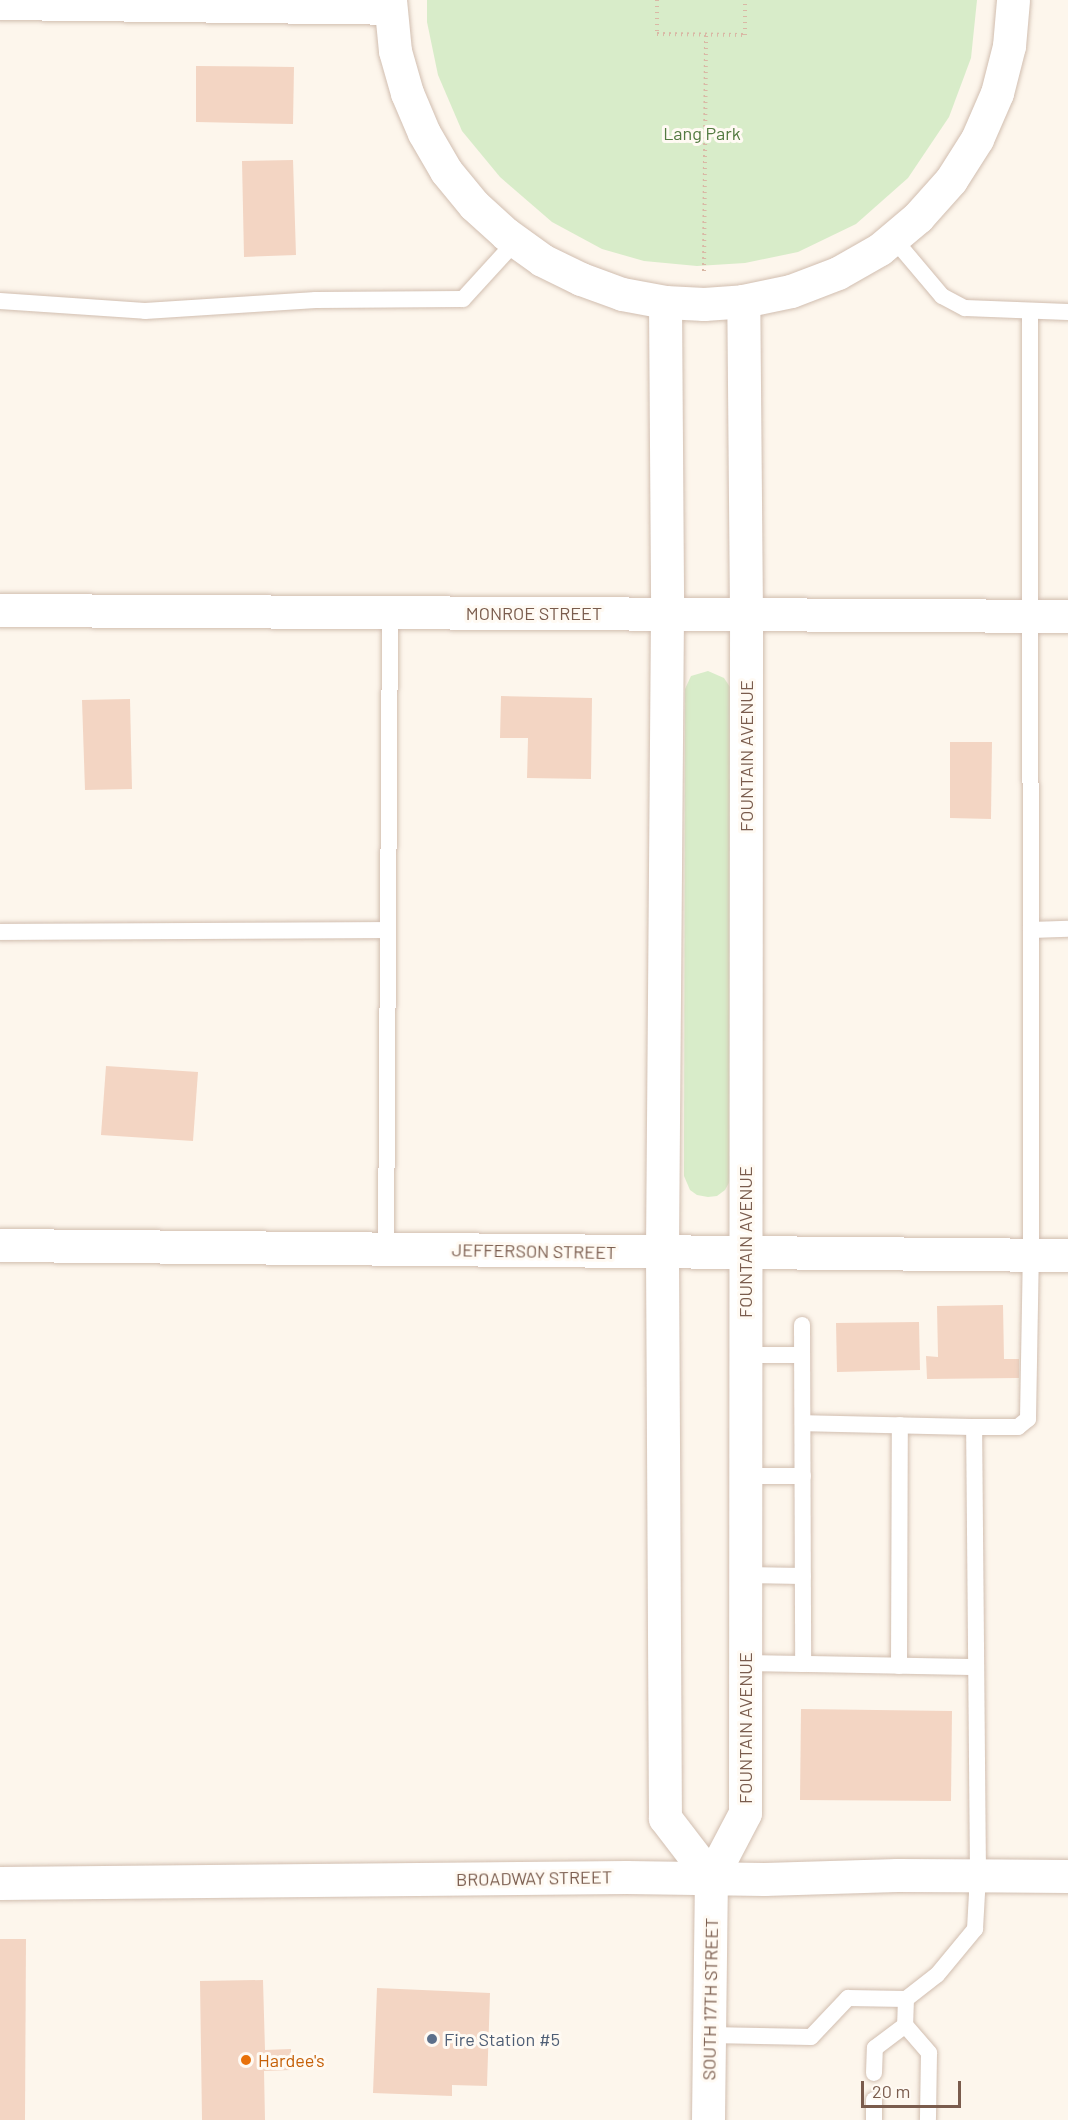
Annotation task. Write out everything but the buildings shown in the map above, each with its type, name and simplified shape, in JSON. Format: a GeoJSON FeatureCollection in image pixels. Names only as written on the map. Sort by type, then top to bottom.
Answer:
{"type":"FeatureCollection","features":[{"type":"Feature","properties":{"kind":"street"},"geometry":{"type":"LineString","coordinates":[[0,3],[390,4],[395,51],[406,93],[424,133],[446,171],[474,205],[542,260],[581,279],[622,294],[665,302],[704,304],[743,301],[791,291],[838,273],[880,249],[918,217],[951,180],[977,139],[997,93],[1007,55],[1013,0]]}},
{"type":"Feature","properties":{"kind":"street","name":"FOUNTAIN AVENUE"},"geometry":{"type":"LineString","coordinates":[[711,1878],[746,1813],[744,1253],[746,614],[743,301]]}},
{"type":"Feature","properties":{"kind":"street"},"geometry":{"type":"LineString","coordinates":[[665,302],[667,614],[662,1252],[665,1818],[711,1878]]}},
{"type":"Feature","properties":{"kind":"street","name":"MONROE STREET"},"geometry":{"type":"LineString","coordinates":[[0,610],[1068,616]]}},
{"type":"Feature","properties":{"kind":"street","name":"JEFFERSON STREET"},"geometry":{"type":"LineString","coordinates":[[0,1245],[1068,1255]]}},
{"type":"Feature","properties":{"kind":"street","name":"BROADWAY STREET"},"geometry":{"type":"LineString","coordinates":[[0,1883],[1068,1876]]}},
{"type":"Feature","properties":{"kind":"street","name":"SOUTH 17TH STREET"},"geometry":{"type":"LineString","coordinates":[[708,2120],[711,1878]]}},
{"type":"Feature","properties":{"kind":"lane"},"geometry":{"type":"LineString","coordinates":[[893,238],[942,296],[965,308],[1030,313],[1068,312]]}},
{"type":"Feature","properties":{"kind":"lane"},"geometry":{"type":"LineString","coordinates":[[0,301],[145,311],[316,300],[463,300],[516,241]]}},
{"type":"Feature","properties":{"kind":"lane"},"geometry":{"type":"LineString","coordinates":[[804,1423],[1018,1427],[1028,1419],[1031,1255],[1030,313]]}},
{"type":"Feature","properties":{"kind":"lane"},"geometry":{"type":"LineString","coordinates":[[386,1250],[390,612]]}},
{"type":"Feature","properties":{"kind":"lane"},"geometry":{"type":"LineString","coordinates":[[1031,930],[1068,929]]}},
{"type":"Feature","properties":{"kind":"lane"},"geometry":{"type":"LineString","coordinates":[[0,932],[388,930]]}},
{"type":"Feature","properties":{"kind":"lane"},"geometry":{"type":"LineString","coordinates":[[802,1325],[803,1664]]}},
{"type":"Feature","properties":{"kind":"lane"},"geometry":{"type":"LineString","coordinates":[[746,1355],[802,1355]]}},
{"type":"Feature","properties":{"kind":"lane"},"geometry":{"type":"LineString","coordinates":[[899,1666],[900,1425]]}},
{"type":"Feature","properties":{"kind":"lane"},"geometry":{"type":"LineString","coordinates":[[709,2035],[811,2037],[848,1998],[906,1999],[937,1975],[975,1929],[978,1875],[974,1427]]}},
{"type":"Feature","properties":{"kind":"lane"},"geometry":{"type":"LineString","coordinates":[[745,1476],[803,1476]]}},
{"type":"Feature","properties":{"kind":"lane"},"geometry":{"type":"LineString","coordinates":[[745,1575],[802,1576]]}},
{"type":"Feature","properties":{"kind":"lane"},"geometry":{"type":"LineString","coordinates":[[745,1663],[976,1667]]}},
{"type":"Feature","properties":{"kind":"lane"},"geometry":{"type":"LineString","coordinates":[[906,1999],[905,2025],[929,2053],[928,2120]]}},
{"type":"Feature","properties":{"kind":"lane"},"geometry":{"type":"LineString","coordinates":[[874,2073],[875,2048],[905,2025]]}},
{"type":"Feature","properties":{"kind":"lane"},"geometry":{"type":"LineString","coordinates":[[874,2100],[874,2120]]}},
{"type":"Feature","properties":{"kind":"path"},"geometry":{"type":"LineString","coordinates":[[657,0],[657,34],[745,35],[745,0]]}},
{"type":"Feature","properties":{"kind":"path"},"geometry":{"type":"LineString","coordinates":[[704,304],[706,34]]}},
{"type":"Feature","properties":{"kind":"green space","name":"Lang Park"},"geometry":{"type":"Polygon","coordinates":[[[427,0],[977,0],[971,58],[949,117],[908,178],[856,224],[798,252],[745,263],[697,266],[644,261],[602,249],[552,222],[500,177],[462,131],[438,75],[427,22],[427,0]]]}},
{"type":"Feature","properties":{"kind":"green space"},"geometry":{"type":"Polygon","coordinates":[[[708,671],[724,678],[730,687],[730,1181],[725,1190],[717,1196],[708,1197],[697,1195],[690,1190],[684,1176],[685,689],[691,676],[708,671]]]}},
{"type":"Feature","properties":{"kind":"place","name":"Fire Station #5"},"geometry":{"type":"Point","coordinates":[432,2039]}},
{"type":"Feature","properties":{"kind":"place","name":"Hardee's"},"geometry":{"type":"Point","coordinates":[246,2060]}}]}
